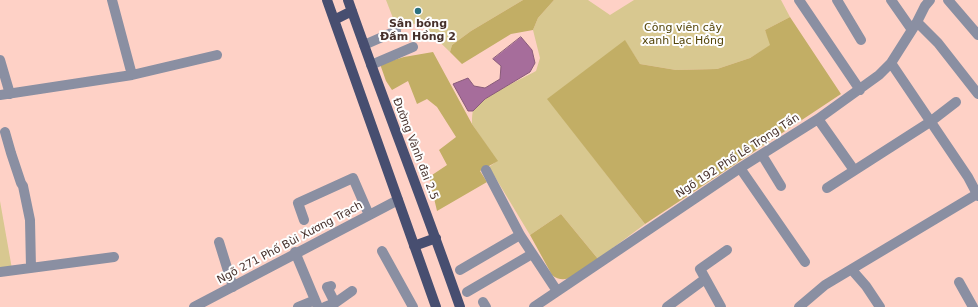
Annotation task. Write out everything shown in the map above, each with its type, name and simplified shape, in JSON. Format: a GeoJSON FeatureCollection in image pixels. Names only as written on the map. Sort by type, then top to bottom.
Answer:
{"type":"FeatureCollection","features":[{"type":"Feature","properties":{"kind":"main road"},"geometry":{"type":"LineString","coordinates":[[327,0],[436,307]]}},
{"type":"Feature","properties":{"kind":"main road","name":"Đường Vành đai 2.5"},"geometry":{"type":"LineString","coordinates":[[348,0],[460,307]]}},
{"type":"Feature","properties":{"kind":"main road"},"geometry":{"type":"LineString","coordinates":[[334,20],[352,12]]}},
{"type":"Feature","properties":{"kind":"main road"},"geometry":{"type":"LineString","coordinates":[[414,246],[436,238]]}},
{"type":"Feature","properties":{"kind":"street"},"geometry":{"type":"LineString","coordinates":[[112,0],[132,75]]}},
{"type":"Feature","properties":{"kind":"street"},"geometry":{"type":"LineString","coordinates":[[799,0],[860,90]]}},
{"type":"Feature","properties":{"kind":"street"},"geometry":{"type":"LineString","coordinates":[[837,0],[861,40]]}},
{"type":"Feature","properties":{"kind":"street"},"geometry":{"type":"LineString","coordinates":[[891,0],[915,26],[938,43],[978,94]]}},
{"type":"Feature","properties":{"kind":"street","name":"Ngõ 192 Phố Lê Trọng Tấn"},"geometry":{"type":"LineString","coordinates":[[534,307],[740,168],[818,119],[860,90],[891,63],[930,0]]}},
{"type":"Feature","properties":{"kind":"street"},"geometry":{"type":"LineString","coordinates":[[948,0],[978,35]]}},
{"type":"Feature","properties":{"kind":"street"},"geometry":{"type":"LineString","coordinates":[[364,45],[396,31]]}},
{"type":"Feature","properties":{"kind":"street"},"geometry":{"type":"LineString","coordinates":[[371,65],[413,47]]}},
{"type":"Feature","properties":{"kind":"street"},"geometry":{"type":"LineString","coordinates":[[0,60],[5,95],[132,75],[217,55]]}},
{"type":"Feature","properties":{"kind":"street"},"geometry":{"type":"LineString","coordinates":[[799,307],[825,285],[977,195],[968,177],[891,63]]}},
{"type":"Feature","properties":{"kind":"street"},"geometry":{"type":"LineString","coordinates":[[827,188],[930,122],[956,102]]}},
{"type":"Feature","properties":{"kind":"street"},"geometry":{"type":"LineString","coordinates":[[818,119],[854,170]]}},
{"type":"Feature","properties":{"kind":"street"},"geometry":{"type":"LineString","coordinates":[[6,132],[11,153],[23,186],[30,220],[31,268]]}},
{"type":"Feature","properties":{"kind":"street"},"geometry":{"type":"LineString","coordinates":[[762,155],[781,186]]}},
{"type":"Feature","properties":{"kind":"street"},"geometry":{"type":"LineString","coordinates":[[740,168],[804,262]]}},
{"type":"Feature","properties":{"kind":"street"},"geometry":{"type":"LineString","coordinates":[[486,170],[520,235],[556,291]]}},
{"type":"Feature","properties":{"kind":"street"},"geometry":{"type":"LineString","coordinates":[[304,220],[298,203],[353,178],[369,215]]}},
{"type":"Feature","properties":{"kind":"street","name":"Ngõ 271 Phố Bùi Xương Trạch"},"geometry":{"type":"LineString","coordinates":[[201,305],[295,252],[398,200]]}},
{"type":"Feature","properties":{"kind":"street"},"geometry":{"type":"LineString","coordinates":[[460,270],[520,235]]}},
{"type":"Feature","properties":{"kind":"street"},"geometry":{"type":"LineString","coordinates":[[219,242],[233,287]]}},
{"type":"Feature","properties":{"kind":"street"},"geometry":{"type":"LineString","coordinates":[[721,307],[700,269],[727,250]]}},
{"type":"Feature","properties":{"kind":"street"},"geometry":{"type":"LineString","coordinates":[[382,251],[413,307]]}},
{"type":"Feature","properties":{"kind":"street"},"geometry":{"type":"LineString","coordinates":[[295,252],[316,304],[298,307]]}},
{"type":"Feature","properties":{"kind":"street"},"geometry":{"type":"LineString","coordinates":[[467,292],[532,254]]}},
{"type":"Feature","properties":{"kind":"street"},"geometry":{"type":"LineString","coordinates":[[0,272],[114,257]]}},
{"type":"Feature","properties":{"kind":"street"},"geometry":{"type":"LineString","coordinates":[[852,270],[866,286],[880,307]]}},
{"type":"Feature","properties":{"kind":"street"},"geometry":{"type":"LineString","coordinates":[[667,307],[705,279]]}},
{"type":"Feature","properties":{"kind":"street"},"geometry":{"type":"LineString","coordinates":[[959,282],[972,307]]}},
{"type":"Feature","properties":{"kind":"street"},"geometry":{"type":"LineString","coordinates":[[331,286],[327,287],[330,305],[352,289]]}},
{"type":"Feature","properties":{"kind":"green space"},"geometry":{"type":"Polygon","coordinates":[[[386,0],[523,0],[471,31],[452,45],[450,52],[419,22],[398,31],[386,0]]]}},
{"type":"Feature","properties":{"kind":"green space","name":"Công viên cây xanh Lạc Hồng"},"geometry":{"type":"Polygon","coordinates":[[[554,0],[588,0],[610,15],[634,0],[781,0],[790,17],[765,30],[771,45],[750,58],[717,69],[676,70],[640,64],[625,41],[548,99],[645,224],[598,259],[561,214],[530,235],[489,167],[497,161],[472,124],[473,111],[484,100],[536,71],[540,58],[533,30],[538,18],[554,0]]]}},
{"type":"Feature","properties":{"kind":"green space"},"geometry":{"type":"Polygon","coordinates":[[[0,201],[12,269],[0,270],[0,201]]]}},
{"type":"Feature","properties":{"kind":"shaded area"},"geometry":{"type":"Polygon","coordinates":[[[523,0],[554,0],[538,18],[533,30],[511,34],[462,64],[450,52],[452,45],[471,31],[523,0]]]}},
{"type":"Feature","properties":{"kind":"shaded area"},"geometry":{"type":"Polygon","coordinates":[[[790,17],[841,94],[645,224],[547,99],[625,40],[640,64],[676,70],[717,69],[750,58],[770,45],[765,30],[790,17]]]}},
{"type":"Feature","properties":{"kind":"shaded area"},"geometry":{"type":"Polygon","coordinates":[[[521,37],[532,50],[535,63],[530,72],[485,99],[473,111],[468,111],[453,84],[468,78],[474,86],[485,88],[500,79],[501,66],[493,59],[521,37]]]}},
{"type":"Feature","properties":{"kind":"shaded area"},"geometry":{"type":"Polygon","coordinates":[[[433,52],[472,124],[498,161],[480,171],[487,182],[437,211],[429,177],[447,165],[439,150],[456,137],[437,107],[427,99],[417,104],[408,81],[392,90],[386,81],[380,64],[404,57],[433,52]]]}},
{"type":"Feature","properties":{"kind":"shaded area"},"geometry":{"type":"Polygon","coordinates":[[[561,214],[598,259],[576,275],[564,279],[552,275],[530,235],[561,214]]]}},
{"type":"Feature","properties":{"kind":"place","name":"Sân bóng Đầm Hồng 2"},"geometry":{"type":"Point","coordinates":[418,11]}}]}
